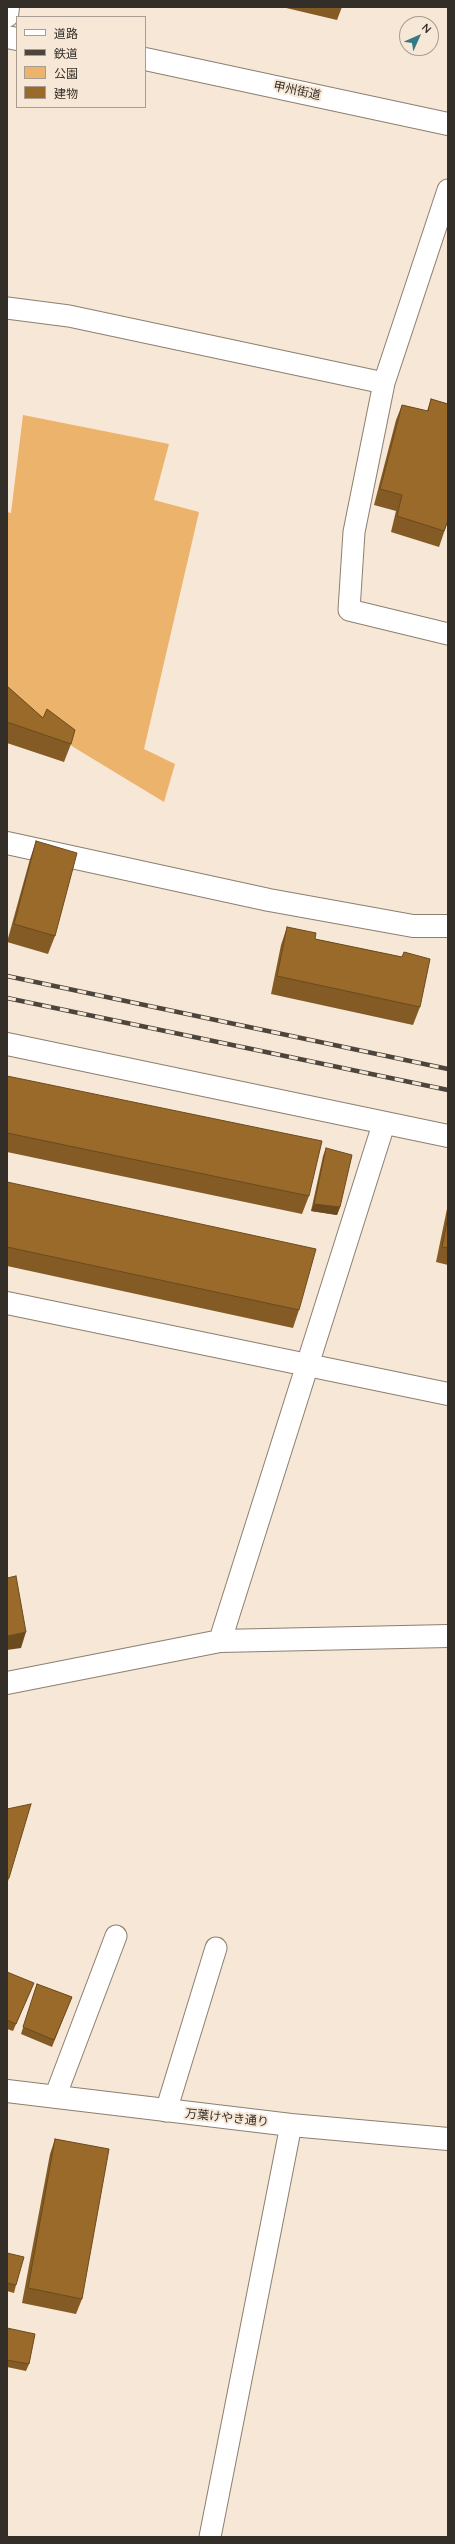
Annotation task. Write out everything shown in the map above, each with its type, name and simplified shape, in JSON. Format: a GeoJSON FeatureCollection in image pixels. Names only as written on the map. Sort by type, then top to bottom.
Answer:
{"type":"FeatureCollection","features":[{"type":"Feature","properties":{"kind":"main road"},"geometry":{"type":"LineString","coordinates":[[7,16],[8,7]]}},
{"type":"Feature","properties":{"kind":"main road","name":"甲州街道"},"geometry":{"type":"LineString","coordinates":[[146,59],[448,124]]}},
{"type":"Feature","properties":{"kind":"main road"},"geometry":{"type":"LineString","coordinates":[[7,843],[269,900],[413,926],[448,926]]}},
{"type":"Feature","properties":{"kind":"main road"},"geometry":{"type":"LineString","coordinates":[[7,1044],[448,1136]]}},
{"type":"Feature","properties":{"kind":"main road"},"geometry":{"type":"LineString","coordinates":[[220,1641],[384,1123]]}},
{"type":"Feature","properties":{"kind":"main road"},"geometry":{"type":"LineString","coordinates":[[7,1303],[448,1394]]}},
{"type":"Feature","properties":{"kind":"main road"},"geometry":{"type":"LineString","coordinates":[[7,1683],[220,1641],[448,1636]]}},
{"type":"Feature","properties":{"kind":"main road","name":"万葉けやき通り"},"geometry":{"type":"LineString","coordinates":[[7,2091],[291,2125],[448,2139]]}},
{"type":"Feature","properties":{"kind":"lane"},"geometry":{"type":"LineString","coordinates":[[448,190],[384,383],[354,532],[348,610],[448,634]]}},
{"type":"Feature","properties":{"kind":"lane"},"geometry":{"type":"LineString","coordinates":[[7,308],[68,316],[384,383]]}},
{"type":"Feature","properties":{"kind":"lane"},"geometry":{"type":"LineString","coordinates":[[55,2097],[116,1936]]}},
{"type":"Feature","properties":{"kind":"lane"},"geometry":{"type":"LineString","coordinates":[[166,2111],[216,1948]]}},
{"type":"Feature","properties":{"kind":"lane"},"geometry":{"type":"LineString","coordinates":[[210,2537],[291,2125]]}},
{"type":"Feature","properties":{"kind":"green space"},"geometry":{"type":"Polygon","coordinates":[[[23,415],[169,444],[154,500],[199,512],[144,749],[175,764],[164,802],[75,748],[7,702],[7,512],[11,513],[23,415]]]}},
{"type":"Feature","properties":{"kind":"building"},"geometry":{"type":"Polygon","coordinates":[[[431,399],[448,404],[448,520],[444,531],[397,516],[402,495],[380,489],[402,405],[428,411],[431,399]]]}},
{"type":"Feature","properties":{"kind":"building"},"geometry":{"type":"Polygon","coordinates":[[[7,686],[43,718],[47,709],[75,730],[71,744],[7,722],[7,686]]]}},
{"type":"Feature","properties":{"kind":"building"},"geometry":{"type":"Polygon","coordinates":[[[36,841],[77,853],[55,936],[14,924],[36,841]]]}},
{"type":"Feature","properties":{"kind":"building"},"geometry":{"type":"Polygon","coordinates":[[[287,927],[316,933],[315,939],[402,957],[404,952],[430,959],[420,1007],[277,976],[287,927]]]}},
{"type":"Feature","properties":{"kind":"building"},"geometry":{"type":"Polygon","coordinates":[[[7,1076],[322,1141],[309,1196],[7,1133],[7,1076]]]}},
{"type":"Feature","properties":{"kind":"building"},"geometry":{"type":"Polygon","coordinates":[[[326,1148],[352,1155],[340,1207],[314,1204],[326,1148]]]}},
{"type":"Feature","properties":{"kind":"building"},"geometry":{"type":"Polygon","coordinates":[[[7,1182],[316,1249],[299,1310],[7,1247],[7,1182]]]}},
{"type":"Feature","properties":{"kind":"building"},"geometry":{"type":"Polygon","coordinates":[[[448,1217],[448,1248],[442,1247],[448,1217]]]}},
{"type":"Feature","properties":{"kind":"building"},"geometry":{"type":"Polygon","coordinates":[[[16,1576],[26,1632],[7,1636],[7,1578],[16,1576]]]}},
{"type":"Feature","properties":{"kind":"building"},"geometry":{"type":"Polygon","coordinates":[[[31,1804],[9,1878],[7,1879],[7,1809],[31,1804]]]}},
{"type":"Feature","properties":{"kind":"building"},"geometry":{"type":"Polygon","coordinates":[[[7,1972],[34,1983],[16,2024],[7,2020],[7,1972]]]}},
{"type":"Feature","properties":{"kind":"building"},"geometry":{"type":"Polygon","coordinates":[[[37,1984],[72,1997],[54,2040],[23,2027],[37,1984]]]}},
{"type":"Feature","properties":{"kind":"building"},"geometry":{"type":"Polygon","coordinates":[[[55,2139],[109,2149],[82,2299],[28,2288],[55,2139]]]}},
{"type":"Feature","properties":{"kind":"building"},"geometry":{"type":"Polygon","coordinates":[[[7,2253],[24,2257],[16,2285],[7,2283],[7,2253]]]}},
{"type":"Feature","properties":{"kind":"building"},"geometry":{"type":"Polygon","coordinates":[[[7,2328],[35,2334],[29,2364],[7,2360],[7,2328]]]}},
{"type":"Feature","properties":{"kind":"railway"},"geometry":{"type":"LineString","coordinates":[[7,976],[448,1069]]}},
{"type":"Feature","properties":{"kind":"railway"},"geometry":{"type":"LineString","coordinates":[[7,998],[448,1090]]}}]}
